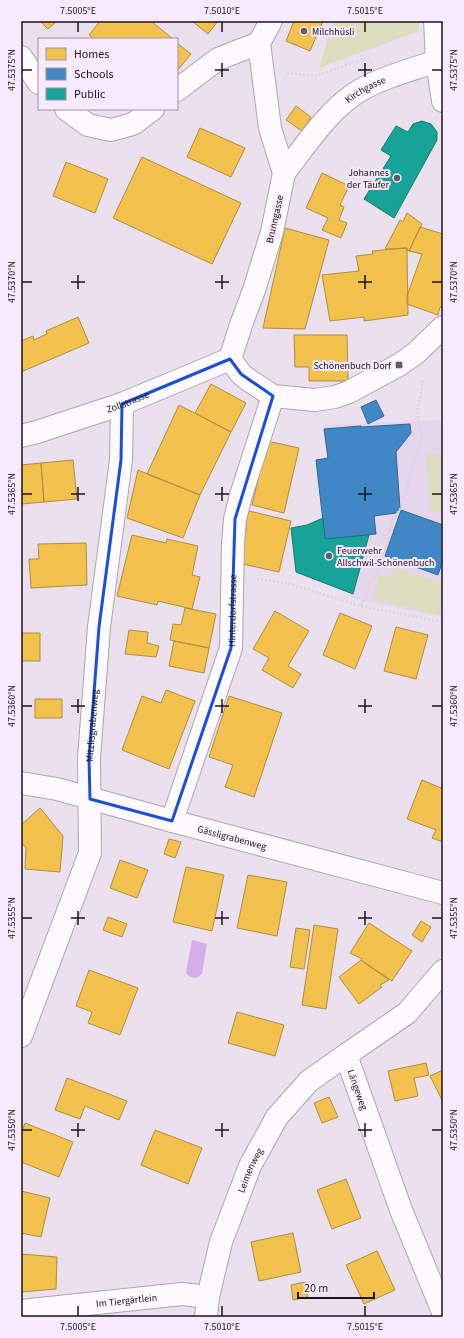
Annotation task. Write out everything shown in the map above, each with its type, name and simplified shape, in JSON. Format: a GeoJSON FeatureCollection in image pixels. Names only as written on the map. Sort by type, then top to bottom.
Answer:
{"type":"FeatureCollection","features":[{"type":"Feature","properties":{"kind":"street"},"geometry":{"type":"LineString","coordinates":[[178,89],[218,59],[259,43],[271,21]]}},
{"type":"Feature","properties":{"kind":"street"},"geometry":{"type":"LineString","coordinates":[[435,21],[437,61],[443,101]]}},
{"type":"Feature","properties":{"kind":"street","name":"Brunngasse"},"geometry":{"type":"LineString","coordinates":[[230,359],[272,232],[284,173],[270,128],[259,43]]}},
{"type":"Feature","properties":{"kind":"street"},"geometry":{"type":"LineString","coordinates":[[21,57],[38,82]]}},
{"type":"Feature","properties":{"kind":"street","name":"Kirchgasse"},"geometry":{"type":"LineString","coordinates":[[284,173],[327,119],[343,102],[359,91],[384,80],[437,61]]}},
{"type":"Feature","properties":{"kind":"street"},"geometry":{"type":"LineString","coordinates":[[67,110],[88,125],[111,130],[133,124],[152,110]]}},
{"type":"Feature","properties":{"kind":"street"},"geometry":{"type":"LineString","coordinates":[[230,359],[241,374],[273,396],[315,400],[334,397],[349,392],[399,365],[416,353],[443,327]]}},
{"type":"Feature","properties":{"kind":"street","name":"Zollstrasse"},"geometry":{"type":"LineString","coordinates":[[21,436],[122,404],[230,359]]}},
{"type":"Feature","properties":{"kind":"street","name":"Hinterdorfstrasse"},"geometry":{"type":"LineString","coordinates":[[172,821],[231,648],[232,567],[236,519],[241,495],[273,396]]}},
{"type":"Feature","properties":{"kind":"street","name":"Mitzlisgrabenweg"},"geometry":{"type":"LineString","coordinates":[[21,1036],[90,853],[89,758],[99,627],[121,460],[122,404]]}},
{"type":"Feature","properties":{"kind":"street","name":"Gässligrabenweg"},"geometry":{"type":"LineString","coordinates":[[21,783],[57,788],[90,799],[443,893]]}},
{"type":"Feature","properties":{"kind":"street"},"geometry":{"type":"LineString","coordinates":[[346,1055],[407,1013],[443,971]]}},
{"type":"Feature","properties":{"kind":"street","name":"Leimenweg"},"geometry":{"type":"LineString","coordinates":[[207,1307],[221,1242],[250,1166],[277,1117],[309,1081],[346,1055]]}},
{"type":"Feature","properties":{"kind":"street","name":"Längeweg"},"geometry":{"type":"LineString","coordinates":[[346,1055],[401,1210],[443,1312]]}},
{"type":"Feature","properties":{"kind":"street","name":"Im Tiergärtlein"},"geometry":{"type":"LineString","coordinates":[[21,1311],[182,1294],[207,1307]]}},
{"type":"Feature","properties":{"kind":"path"},"geometry":{"type":"LineString","coordinates":[[262,72],[315,76],[375,55]]}},
{"type":"Feature","properties":{"kind":"path"},"geometry":{"type":"LineString","coordinates":[[361,606],[379,566],[394,518],[401,508],[422,435],[417,412],[423,382],[418,376]]}},
{"type":"Feature","properties":{"kind":"path"},"geometry":{"type":"LineString","coordinates":[[256,578],[287,582],[361,606],[443,622]]}},
{"type":"Feature","properties":{"kind":"highlighted area"},"geometry":{"type":"Polygon","coordinates":[[[230,359],[241,374],[273,396],[235,519],[231,648],[172,821],[90,799],[89,758],[99,627],[121,460],[122,404],[230,359]]]}},
{"type":"Feature","properties":{"kind":"shaded area"},"geometry":{"type":"Polygon","coordinates":[[[443,420],[443,617],[351,598],[369,535],[325,539],[316,460],[328,458],[323,425],[443,420]]]}},
{"type":"Feature","properties":{"kind":"shaded area"},"geometry":{"type":"Polygon","coordinates":[[[192,940],[207,944],[202,974],[196,978],[190,977],[186,973],[192,940]]]}},
{"type":"Feature","properties":{"kind":"green space"},"geometry":{"type":"Polygon","coordinates":[[[333,21],[419,21],[419,31],[319,68],[333,21]]]}},
{"type":"Feature","properties":{"kind":"green space"},"geometry":{"type":"Polygon","coordinates":[[[443,454],[443,511],[431,512],[426,455],[443,454]]]}},
{"type":"Feature","properties":{"kind":"green space"},"geometry":{"type":"Polygon","coordinates":[[[393,567],[439,582],[443,576],[443,603],[439,615],[373,599],[378,575],[390,577],[393,567]]]}},
{"type":"Feature","properties":{"kind":"building: Homes"},"geometry":{"type":"Polygon","coordinates":[[[40,21],[57,21],[48,29],[40,21]]]}},
{"type":"Feature","properties":{"kind":"building: Homes"},"geometry":{"type":"Polygon","coordinates":[[[100,21],[151,21],[172,38],[93,38],[89,35],[100,21]]]}},
{"type":"Feature","properties":{"kind":"building: Homes"},"geometry":{"type":"Polygon","coordinates":[[[192,21],[218,21],[208,34],[192,21]]]}},
{"type":"Feature","properties":{"kind":"building: Homes","name":"Milchhüsli"},"geometry":{"type":"Polygon","coordinates":[[[294,21],[323,21],[310,51],[286,41],[294,21]]]}},
{"type":"Feature","properties":{"kind":"building: Homes"},"geometry":{"type":"Polygon","coordinates":[[[178,44],[191,54],[178,70],[178,44]]]}},
{"type":"Feature","properties":{"kind":"building: Homes"},"geometry":{"type":"Polygon","coordinates":[[[296,106],[311,117],[302,131],[286,120],[296,106]]]}},
{"type":"Feature","properties":{"kind":"building: Homes"},"geometry":{"type":"Polygon","coordinates":[[[200,128],[245,148],[231,177],[187,157],[200,128]]]}},
{"type":"Feature","properties":{"kind":"building: Homes"},"geometry":{"type":"Polygon","coordinates":[[[142,157],[241,203],[212,264],[113,218],[142,157]]]}},
{"type":"Feature","properties":{"kind":"building: Homes"},"geometry":{"type":"Polygon","coordinates":[[[66,162],[108,179],[95,213],[53,196],[66,162]]]}},
{"type":"Feature","properties":{"kind":"building: Homes"},"geometry":{"type":"Polygon","coordinates":[[[322,173],[349,186],[340,205],[344,207],[339,220],[347,223],[341,238],[322,230],[328,218],[306,208],[322,173]]]}},
{"type":"Feature","properties":{"kind":"building: Homes"},"geometry":{"type":"Polygon","coordinates":[[[407,213],[422,224],[409,251],[407,248],[385,249],[400,220],[403,222],[407,213]]]}},
{"type":"Feature","properties":{"kind":"building: Homes"},"geometry":{"type":"Polygon","coordinates":[[[420,227],[443,234],[443,308],[440,307],[438,315],[407,304],[407,296],[422,254],[409,251],[420,227]]]}},
{"type":"Feature","properties":{"kind":"building: Homes"},"geometry":{"type":"Polygon","coordinates":[[[285,228],[329,240],[305,329],[263,328],[285,228]]]}},
{"type":"Feature","properties":{"kind":"building: Homes"},"geometry":{"type":"Polygon","coordinates":[[[407,248],[408,315],[364,321],[364,317],[330,321],[322,275],[359,271],[356,256],[373,254],[372,251],[407,248]]]}},
{"type":"Feature","properties":{"kind":"building: Homes"},"geometry":{"type":"Polygon","coordinates":[[[78,317],[89,343],[21,372],[21,341],[33,336],[34,340],[47,334],[46,331],[78,317]]]}},
{"type":"Feature","properties":{"kind":"building: Homes"},"geometry":{"type":"Polygon","coordinates":[[[294,335],[347,335],[348,381],[309,381],[309,367],[295,367],[294,335]]]}},
{"type":"Feature","properties":{"kind":"building: Homes"},"geometry":{"type":"Polygon","coordinates":[[[211,384],[246,403],[231,432],[195,413],[211,384]]]}},
{"type":"Feature","properties":{"kind":"building: Homes"},"geometry":{"type":"Polygon","coordinates":[[[179,405],[231,432],[200,495],[147,474],[179,405]]]}},
{"type":"Feature","properties":{"kind":"building: Homes"},"geometry":{"type":"Polygon","coordinates":[[[267,441],[299,448],[284,513],[252,505],[267,441]]]}},
{"type":"Feature","properties":{"kind":"building: Homes"},"geometry":{"type":"Polygon","coordinates":[[[73,460],[77,499],[44,502],[41,463],[73,460]]]}},
{"type":"Feature","properties":{"kind":"building: Homes"},"geometry":{"type":"Polygon","coordinates":[[[41,463],[44,502],[21,504],[21,465],[41,463]]]}},
{"type":"Feature","properties":{"kind":"building: Homes"},"geometry":{"type":"Polygon","coordinates":[[[138,470],[200,495],[183,538],[127,518],[138,470]]]}},
{"type":"Feature","properties":{"kind":"building: Homes"},"geometry":{"type":"Polygon","coordinates":[[[245,510],[291,521],[279,572],[238,563],[247,528],[241,527],[245,510]]]}},
{"type":"Feature","properties":{"kind":"building: Homes"},"geometry":{"type":"Polygon","coordinates":[[[132,535],[166,543],[167,539],[198,546],[192,575],[200,577],[192,609],[158,601],[157,605],[117,596],[132,535]]]}},
{"type":"Feature","properties":{"kind":"building: Homes"},"geometry":{"type":"Polygon","coordinates":[[[86,543],[87,585],[31,588],[29,559],[39,559],[38,544],[86,543]]]}},
{"type":"Feature","properties":{"kind":"building: Homes"},"geometry":{"type":"Polygon","coordinates":[[[185,608],[216,614],[209,648],[170,640],[173,624],[181,625],[185,608]]]}},
{"type":"Feature","properties":{"kind":"building: Homes"},"geometry":{"type":"Polygon","coordinates":[[[275,611],[309,631],[288,666],[301,674],[293,688],[262,670],[269,658],[253,649],[275,611]]]}},
{"type":"Feature","properties":{"kind":"building: Homes"},"geometry":{"type":"Polygon","coordinates":[[[340,613],[372,626],[355,669],[323,655],[340,613]]]}},
{"type":"Feature","properties":{"kind":"building: Homes"},"geometry":{"type":"Polygon","coordinates":[[[396,627],[428,635],[416,679],[384,671],[396,627]]]}},
{"type":"Feature","properties":{"kind":"building: Homes"},"geometry":{"type":"Polygon","coordinates":[[[129,630],[148,632],[147,643],[159,646],[156,657],[125,654],[129,630]]]}},
{"type":"Feature","properties":{"kind":"building: Homes"},"geometry":{"type":"Polygon","coordinates":[[[21,633],[40,633],[40,661],[21,661],[21,633]]]}},
{"type":"Feature","properties":{"kind":"building: Homes"},"geometry":{"type":"Polygon","coordinates":[[[174,641],[209,648],[204,673],[169,666],[174,641]]]}},
{"type":"Feature","properties":{"kind":"building: Homes"},"geometry":{"type":"Polygon","coordinates":[[[166,690],[195,701],[169,769],[122,750],[142,696],[161,703],[166,690]]]}},
{"type":"Feature","properties":{"kind":"building: Homes"},"geometry":{"type":"Polygon","coordinates":[[[229,696],[282,713],[254,797],[225,787],[233,765],[209,757],[229,696]]]}},
{"type":"Feature","properties":{"kind":"building: Homes"},"geometry":{"type":"Polygon","coordinates":[[[35,699],[62,699],[62,718],[35,718],[35,699]]]}},
{"type":"Feature","properties":{"kind":"building: Homes"},"geometry":{"type":"Polygon","coordinates":[[[422,780],[441,788],[443,783],[443,842],[432,838],[436,830],[407,819],[422,780]]]}},
{"type":"Feature","properties":{"kind":"building: Homes"},"geometry":{"type":"Polygon","coordinates":[[[40,808],[63,836],[60,872],[25,869],[26,848],[21,842],[21,825],[40,808]]]}},
{"type":"Feature","properties":{"kind":"building: Homes"},"geometry":{"type":"Polygon","coordinates":[[[169,839],[181,842],[175,858],[164,854],[169,839]]]}},
{"type":"Feature","properties":{"kind":"building: Homes"},"geometry":{"type":"Polygon","coordinates":[[[120,860],[148,870],[137,898],[110,888],[120,860]]]}},
{"type":"Feature","properties":{"kind":"building: Homes"},"geometry":{"type":"Polygon","coordinates":[[[186,867],[224,875],[212,931],[173,922],[186,867]]]}},
{"type":"Feature","properties":{"kind":"building: Homes"},"geometry":{"type":"Polygon","coordinates":[[[248,875],[287,882],[277,936],[237,928],[248,875]]]}},
{"type":"Feature","properties":{"kind":"building: Homes"},"geometry":{"type":"Polygon","coordinates":[[[108,917],[127,924],[122,937],[103,930],[108,917]]]}},
{"type":"Feature","properties":{"kind":"building: Homes"},"geometry":{"type":"Polygon","coordinates":[[[421,921],[431,927],[422,942],[412,935],[421,921]]]}},
{"type":"Feature","properties":{"kind":"building: Homes"},"geometry":{"type":"Polygon","coordinates":[[[369,923],[412,951],[392,981],[361,960],[362,959],[350,953],[369,923]]]}},
{"type":"Feature","properties":{"kind":"building: Homes"},"geometry":{"type":"Polygon","coordinates":[[[314,925],[338,929],[326,1009],[302,1005],[314,925]]]}},
{"type":"Feature","properties":{"kind":"building: Homes"},"geometry":{"type":"Polygon","coordinates":[[[296,928],[310,930],[304,969],[290,967],[296,928]]]}},
{"type":"Feature","properties":{"kind":"building: Homes"},"geometry":{"type":"Polygon","coordinates":[[[361,960],[389,980],[380,985],[382,987],[359,1004],[339,977],[361,960]]]}},
{"type":"Feature","properties":{"kind":"building: Homes"},"geometry":{"type":"Polygon","coordinates":[[[89,970],[138,988],[120,1035],[88,1023],[92,1012],[76,1006],[89,970]]]}},
{"type":"Feature","properties":{"kind":"building: Homes"},"geometry":{"type":"Polygon","coordinates":[[[237,1012],[284,1025],[275,1056],[228,1043],[237,1012]]]}},
{"type":"Feature","properties":{"kind":"building: Homes"},"geometry":{"type":"Polygon","coordinates":[[[426,1063],[429,1075],[414,1078],[418,1096],[395,1101],[388,1071],[426,1063]]]}},
{"type":"Feature","properties":{"kind":"building: Homes"},"geometry":{"type":"Polygon","coordinates":[[[443,1070],[443,1102],[430,1076],[443,1070]]]}},
{"type":"Feature","properties":{"kind":"building: Homes"},"geometry":{"type":"Polygon","coordinates":[[[67,1078],[127,1101],[119,1120],[85,1106],[80,1119],[55,1110],[67,1078]]]}},
{"type":"Feature","properties":{"kind":"building: Homes"},"geometry":{"type":"Polygon","coordinates":[[[329,1097],[338,1117],[322,1123],[314,1103],[329,1097]]]}},
{"type":"Feature","properties":{"kind":"building: Homes"},"geometry":{"type":"Polygon","coordinates":[[[25,1123],[73,1142],[59,1177],[21,1162],[21,1134],[25,1123]]]}},
{"type":"Feature","properties":{"kind":"building: Homes"},"geometry":{"type":"Polygon","coordinates":[[[155,1130],[202,1148],[188,1184],[141,1165],[155,1130]]]}},
{"type":"Feature","properties":{"kind":"building: Homes"},"geometry":{"type":"Polygon","coordinates":[[[346,1179],[361,1218],[332,1229],[317,1190],[346,1179]]]}},
{"type":"Feature","properties":{"kind":"building: Homes"},"geometry":{"type":"Polygon","coordinates":[[[21,1191],[50,1198],[41,1237],[21,1233],[21,1191]]]}},
{"type":"Feature","properties":{"kind":"building: Homes"},"geometry":{"type":"Polygon","coordinates":[[[293,1233],[301,1272],[259,1281],[251,1242],[293,1233]]]}},
{"type":"Feature","properties":{"kind":"building: Homes"},"geometry":{"type":"Polygon","coordinates":[[[377,1251],[395,1290],[364,1304],[346,1265],[377,1251]]]}},
{"type":"Feature","properties":{"kind":"building: Homes"},"geometry":{"type":"Polygon","coordinates":[[[21,1254],[57,1257],[56,1289],[21,1292],[21,1254]]]}},
{"type":"Feature","properties":{"kind":"building: Homes"},"geometry":{"type":"Polygon","coordinates":[[[305,1282],[308,1297],[293,1300],[291,1285],[305,1282]]]}},
{"type":"Feature","properties":{"kind":"building: Schools"},"geometry":{"type":"Polygon","coordinates":[[[376,400],[384,416],[368,424],[361,407],[376,400]]]}},
{"type":"Feature","properties":{"kind":"building: Schools"},"geometry":{"type":"Polygon","coordinates":[[[410,424],[411,433],[396,452],[400,508],[396,513],[374,516],[376,534],[325,539],[316,460],[328,458],[324,429],[410,424]]]}},
{"type":"Feature","properties":{"kind":"building: Schools"},"geometry":{"type":"Polygon","coordinates":[[[401,510],[443,525],[443,560],[438,575],[385,556],[401,510]]]}},
{"type":"Feature","properties":{"kind":"building: Public","name":"Johannes der Täufer"},"geometry":{"type":"Polygon","coordinates":[[[422,121],[431,124],[437,132],[437,140],[394,218],[364,199],[391,156],[381,150],[396,126],[408,132],[413,124],[422,121]]]}},
{"type":"Feature","properties":{"kind":"building: Public","name":"Feuerwehr Allschwil-Schönenbuch"},"geometry":{"type":"Polygon","coordinates":[[[323,518],[325,539],[369,535],[353,594],[296,572],[291,528],[307,525],[323,518]]]}},
{"type":"Feature","properties":{"kind":"place","name":"Milchhüsli"},"geometry":{"type":"Point","coordinates":[304,31]}},
{"type":"Feature","properties":{"kind":"place","name":"Johannes der Täufer"},"geometry":{"type":"Point","coordinates":[397,178]}},
{"type":"Feature","properties":{"kind":"place","name":"Schönenbuch Dorf"},"geometry":{"type":"Point","coordinates":[399,365]}},
{"type":"Feature","properties":{"kind":"place","name":"Feuerwehr Allschwil-Schönenbuch"},"geometry":{"type":"Point","coordinates":[329,556]}}]}
